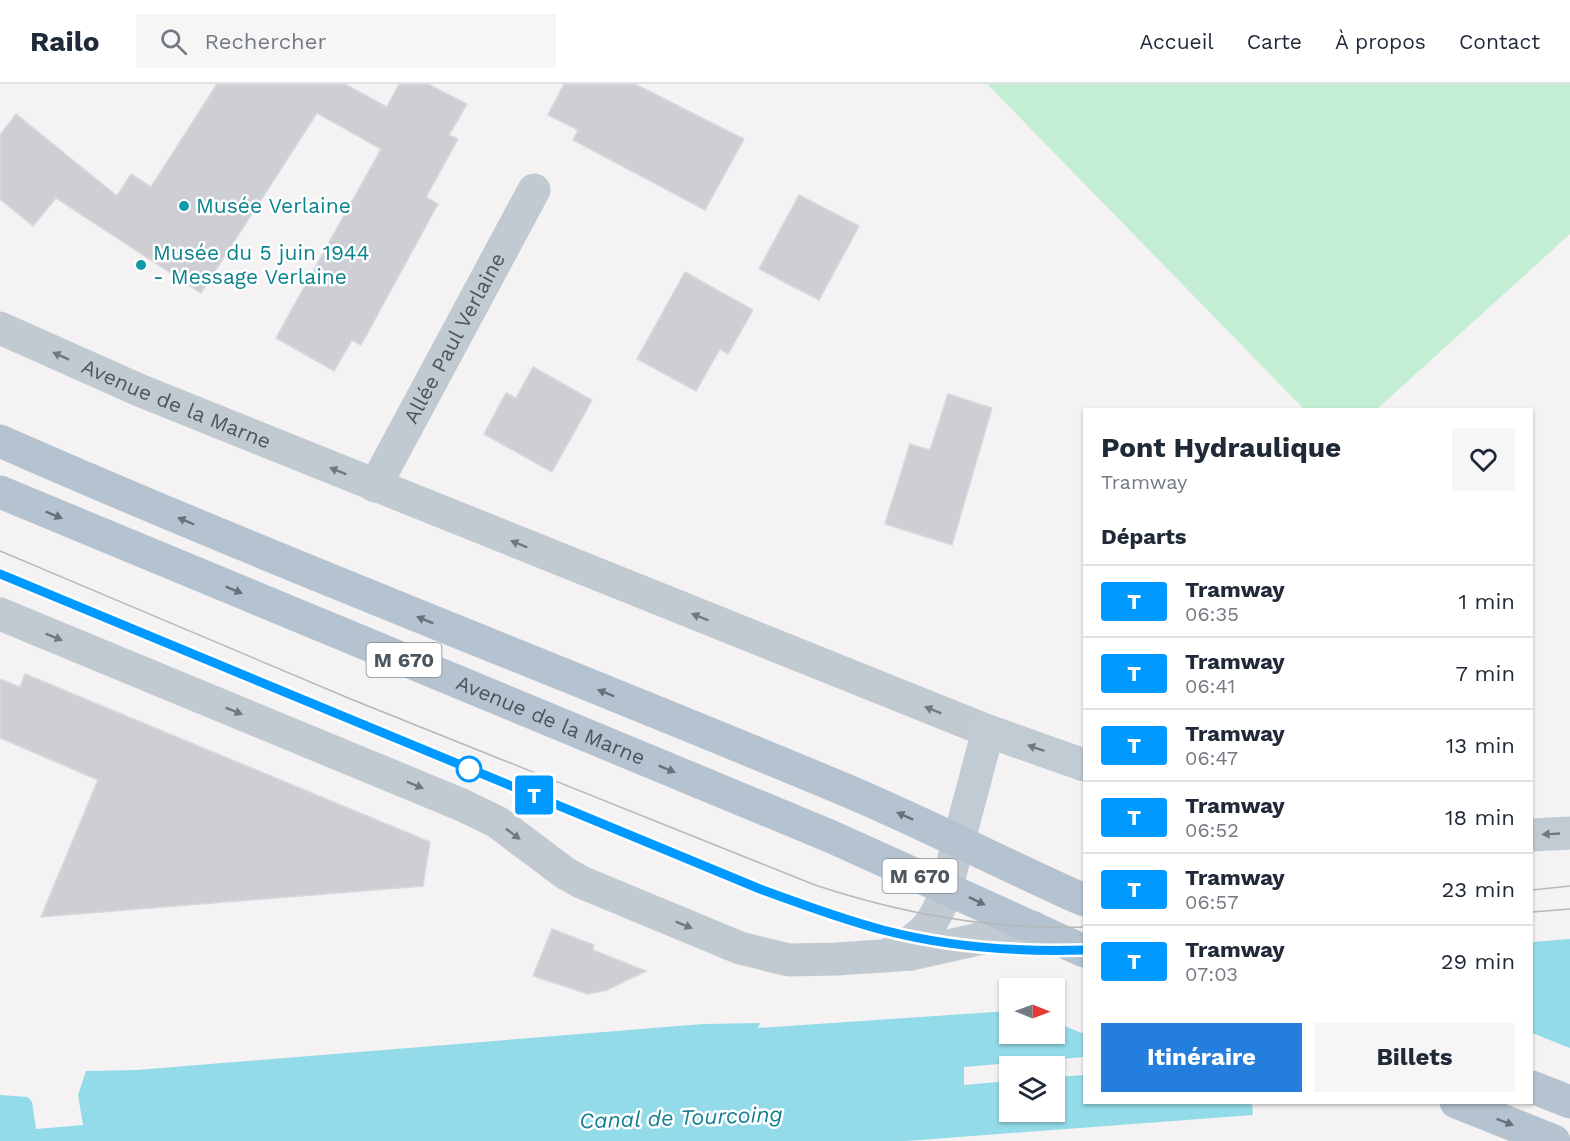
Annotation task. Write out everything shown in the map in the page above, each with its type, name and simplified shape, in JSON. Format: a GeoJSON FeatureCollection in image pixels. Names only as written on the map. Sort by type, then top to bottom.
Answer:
{"type":"FeatureCollection","features":[{"type":"Feature","properties":{"kind":"main road","name":"M 670"},"geometry":{"type":"LineString","coordinates":[[0,441],[256,551],[849,792],[959,840],[1083,900]]}},
{"type":"Feature","properties":{"kind":"main road","name":"Avenue de la Marne"},"geometry":{"type":"LineString","coordinates":[[0,492],[832,837],[1083,951]]}},
{"type":"Feature","properties":{"kind":"main road"},"geometry":{"type":"LineString","coordinates":[[959,840],[988,731]]}},
{"type":"Feature","properties":{"kind":"main road","name":"Avenue de la Marne"},"geometry":{"type":"LineString","coordinates":[[988,731],[1083,765]]}},
{"type":"Feature","properties":{"kind":"main road"},"geometry":{"type":"LineString","coordinates":[[1533,835],[1570,833]]}},
{"type":"Feature","properties":{"kind":"main road"},"geometry":{"type":"LineString","coordinates":[[1533,1087],[1570,1102]]}},
{"type":"Feature","properties":{"kind":"main road"},"geometry":{"type":"LineString","coordinates":[[1461,1104],[1554,1141]]}},
{"type":"Feature","properties":{"kind":"street","name":"Allée Paul Verlaine"},"geometry":{"type":"LineString","coordinates":[[375,486],[534,190]]}},
{"type":"Feature","properties":{"kind":"street","name":"Avenue de la Marne"},"geometry":{"type":"LineString","coordinates":[[0,328],[139,390],[988,731]]}},
{"type":"Feature","properties":{"kind":"street"},"geometry":{"type":"LineString","coordinates":[[0,614],[462,805],[497,822],[565,873],[581,882],[740,948],[789,960],[883,956],[965,944],[1032,927]]}},
{"type":"Feature","properties":{"kind":"street"},"geometry":{"type":"LineString","coordinates":[[883,956],[912,943],[928,929],[937,917],[959,840]]}},
{"type":"Feature","properties":{"kind":"green space"},"geometry":{"type":"Polygon","coordinates":[[[987,84],[1570,84],[1570,234],[1378,408],[1303,408],[987,84]]]}},
{"type":"Feature","properties":{"kind":"water"},"geometry":{"type":"Polygon","coordinates":[[[1570,939],[1570,1048],[1533,1033],[1533,942],[1570,939]]]}},
{"type":"Feature","properties":{"kind":"water","name":"Canal de Tourcoing"},"geometry":{"type":"Polygon","coordinates":[[[999,1012],[999,1044],[1065,1044],[1065,1026],[1083,1034],[1083,1057],[999,1056],[999,1064],[964,1067],[964,1085],[999,1082],[999,1122],[1065,1122],[1065,1076],[1083,1075],[1083,1104],[1252,1104],[1253,1115],[906,1141],[0,1141],[0,1095],[28,1097],[32,1102],[36,1129],[83,1125],[78,1095],[86,1071],[137,1070],[703,1024],[760,1023],[758,1028],[999,1012]]]}},
{"type":"Feature","properties":{"kind":"building"},"geometry":{"type":"Polygon","coordinates":[[[217,84],[345,84],[387,107],[399,84],[428,84],[467,104],[449,135],[458,139],[426,197],[438,204],[361,345],[352,340],[334,371],[276,338],[381,149],[317,113],[201,293],[56,198],[33,226],[0,199],[0,135],[16,114],[117,196],[131,174],[151,187],[217,84]]]}},
{"type":"Feature","properties":{"kind":"building"},"geometry":{"type":"Polygon","coordinates":[[[564,84],[635,84],[744,139],[705,210],[573,140],[578,130],[548,115],[564,84]]]}},
{"type":"Feature","properties":{"kind":"building"},"geometry":{"type":"Polygon","coordinates":[[[799,195],[859,226],[819,300],[759,269],[799,195]]]}},
{"type":"Feature","properties":{"kind":"building"},"geometry":{"type":"Polygon","coordinates":[[[685,272],[753,310],[728,354],[720,349],[696,391],[637,359],[685,272]]]}},
{"type":"Feature","properties":{"kind":"building"},"geometry":{"type":"Polygon","coordinates":[[[533,367],[592,400],[552,472],[484,434],[506,393],[516,398],[533,367]]]}},
{"type":"Feature","properties":{"kind":"building"},"geometry":{"type":"Polygon","coordinates":[[[948,394],[992,408],[952,545],[885,524],[910,444],[930,450],[948,394]]]}},
{"type":"Feature","properties":{"kind":"building"},"geometry":{"type":"Polygon","coordinates":[[[25,674],[430,842],[423,886],[41,917],[98,780],[0,738],[0,679],[20,687],[25,674]]]}},
{"type":"Feature","properties":{"kind":"building"},"geometry":{"type":"Polygon","coordinates":[[[552,929],[594,945],[593,950],[646,971],[607,990],[588,994],[533,976],[552,929]]]}},
{"type":"Feature","properties":{"kind":"tram line"},"geometry":{"type":"LineString","coordinates":[[0,551],[353,700],[815,885],[881,904],[948,918],[1015,926],[1083,927]]}},
{"type":"Feature","properties":{"kind":"tram line"},"geometry":{"type":"LineString","coordinates":[[0,574],[760,889],[821,911],[883,930],[933,941],[1009,949],[1083,950]]}},
{"type":"Feature","properties":{"kind":"tram line","name":"T"},"geometry":{"type":"LineString","coordinates":[[0,574],[760,889],[825,913],[885,930],[951,943],[1029,950],[1083,950]]}},
{"type":"Feature","properties":{"kind":"tram line"},"geometry":{"type":"LineString","coordinates":[[1533,890],[1570,886]]}},
{"type":"Feature","properties":{"kind":"tram line"},"geometry":{"type":"LineString","coordinates":[[1533,912],[1570,909]]}},
{"type":"Feature","properties":{"kind":"place","name":"Musée Verlaine"},"geometry":{"type":"Point","coordinates":[184,206]}},
{"type":"Feature","properties":{"kind":"place","name":"Musée du 5 juin 1944 - Message Verlaine"},"geometry":{"type":"Point","coordinates":[141,265]}}]}
